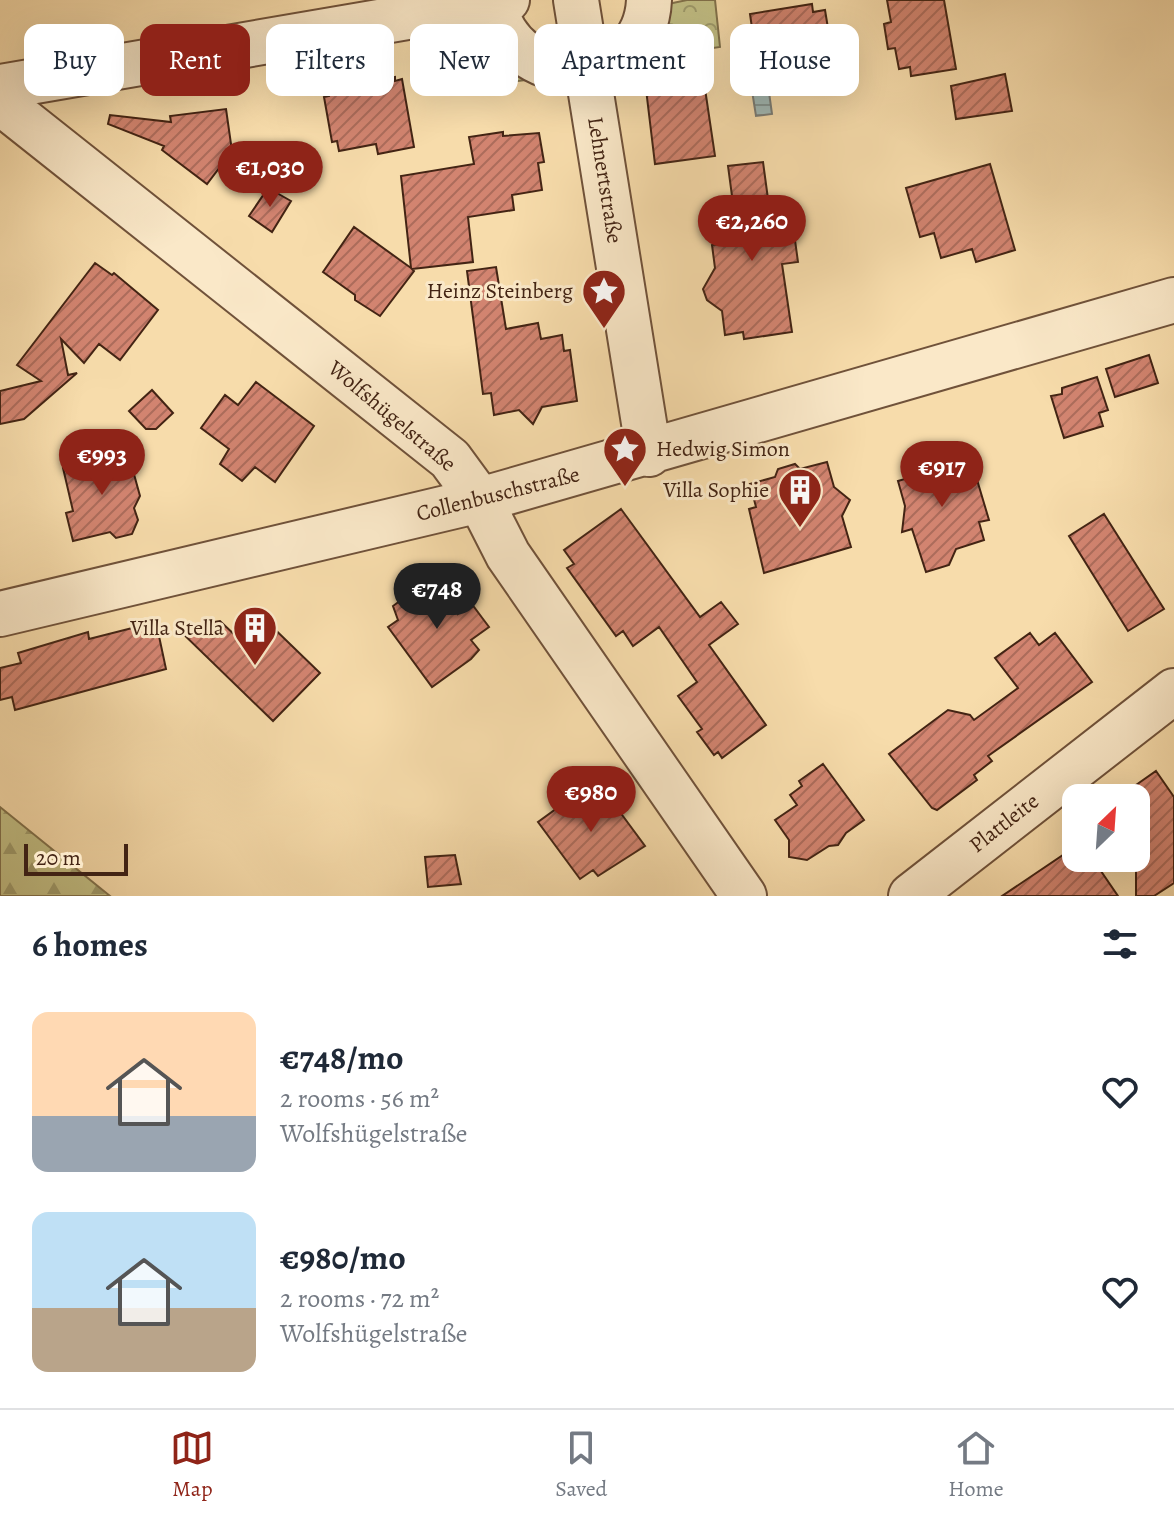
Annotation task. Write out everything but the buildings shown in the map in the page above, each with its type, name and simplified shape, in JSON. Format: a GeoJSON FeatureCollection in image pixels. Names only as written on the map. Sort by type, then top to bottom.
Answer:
{"type":"FeatureCollection","features":[{"type":"Feature","properties":{"kind":"street","name":"Lehnertstraße"},"geometry":{"type":"LineString","coordinates":[[576,0],[580,24]]}},
{"type":"Feature","properties":{"kind":"street"},"geometry":{"type":"LineString","coordinates":[[642,24],[649,0]]}},
{"type":"Feature","properties":{"kind":"street"},"geometry":{"type":"LineString","coordinates":[[0,87],[498,1],[500,27],[515,48],[534,62]]}},
{"type":"Feature","properties":{"kind":"street","name":"Lehnertstraße"},"geometry":{"type":"LineString","coordinates":[[591,96],[649,454]]}},
{"type":"Feature","properties":{"kind":"street","name":"Wolfshügelstraße"},"geometry":{"type":"LineString","coordinates":[[0,102],[450,459],[480,500],[508,555],[744,896]]}},
{"type":"Feature","properties":{"kind":"street","name":"Collenbuschstraße"},"geometry":{"type":"LineString","coordinates":[[0,614],[480,500],[649,454],[1174,300]]}},
{"type":"Feature","properties":{"kind":"street","name":"Plattleite"},"geometry":{"type":"LineString","coordinates":[[911,896],[1174,691]]}},
{"type":"Feature","properties":{"kind":"green space"},"geometry":{"type":"Polygon","coordinates":[[[687,0],[715,0],[720,47],[714,48],[714,24],[644,24],[654,7],[687,0]]]}},
{"type":"Feature","properties":{"kind":"green space"},"geometry":{"type":"Polygon","coordinates":[[[518,49],[534,64],[534,79],[518,81],[518,49]]]}},
{"type":"Feature","properties":{"kind":"green space"},"geometry":{"type":"Polygon","coordinates":[[[0,807],[110,896],[0,896],[0,807]]]}},
{"type":"Feature","properties":{"kind":"water"},"geometry":{"type":"Polygon","coordinates":[[[753,96],[770,96],[772,114],[756,116],[753,96]]]}},
{"type":"Feature","properties":{"kind":"place","name":"Heinz Steinberg"},"geometry":{"type":"Point","coordinates":[604,330]}},
{"type":"Feature","properties":{"kind":"place","name":"Hedwig Simon"},"geometry":{"type":"Point","coordinates":[625,488]}},
{"type":"Feature","properties":{"kind":"place","name":"Villa Sophie"},"geometry":{"type":"Point","coordinates":[800,529]}},
{"type":"Feature","properties":{"kind":"place","name":"Villa Stella"},"geometry":{"type":"Point","coordinates":[255,667]}}]}
